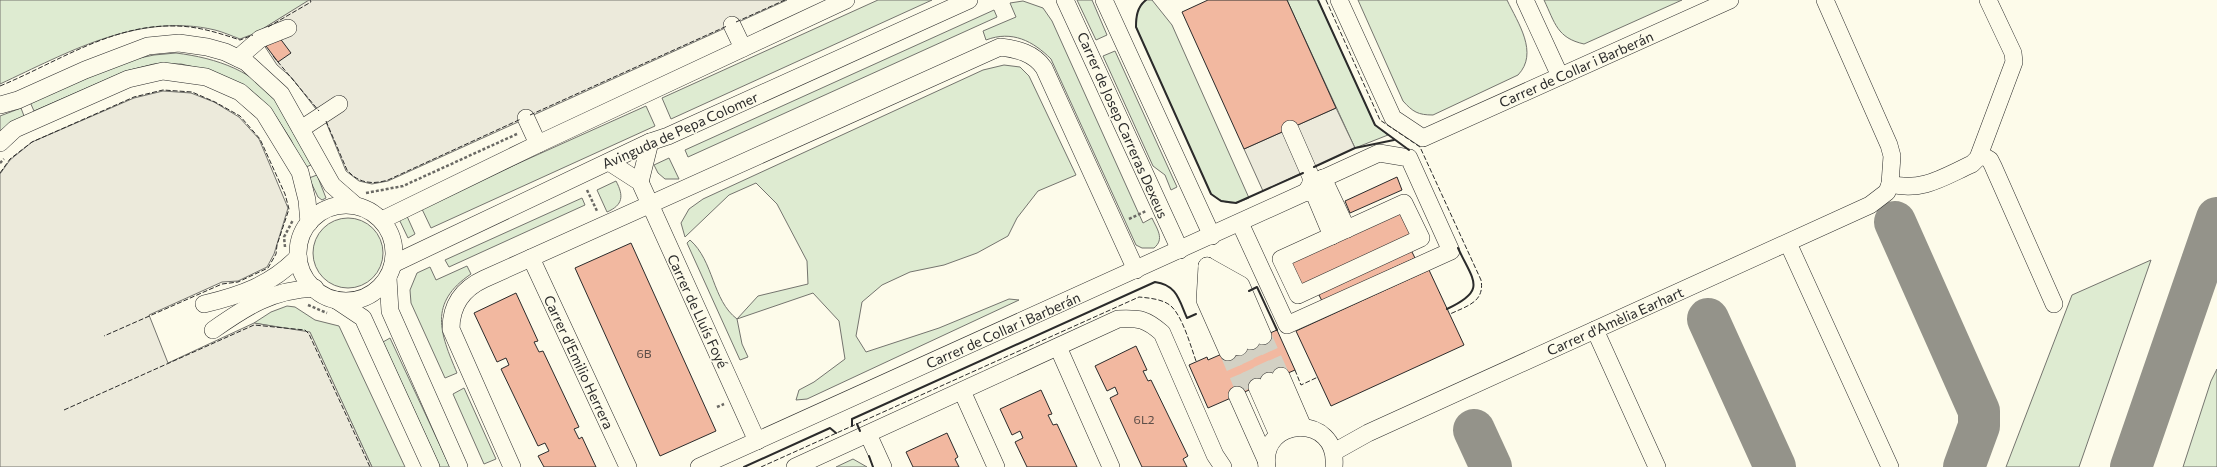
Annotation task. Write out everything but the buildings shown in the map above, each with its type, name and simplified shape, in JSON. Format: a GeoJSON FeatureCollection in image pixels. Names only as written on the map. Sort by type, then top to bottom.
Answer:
{"type":"FeatureCollection","features":[{"type":"Feature","properties":{"kind":"street"},"geometry":{"type":"LineString","coordinates":[[382,220],[538,144],[846,0]]}},
{"type":"Feature","properties":{"kind":"street","name":"Avinguda de Pepa Colomer"},"geometry":{"type":"LineString","coordinates":[[391,271],[650,142],[682,130],[969,0]]}},
{"type":"Feature","properties":{"kind":"street","name":"Carrer de Josep Carreras Dexeus"},"geometry":{"type":"LineString","coordinates":[[1065,0],[1180,250]]}},
{"type":"Feature","properties":{"kind":"street"},"geometry":{"type":"LineString","coordinates":[[1104,0],[1212,236]]}},
{"type":"Feature","properties":{"kind":"street","name":"Carrer de Collar i Barberán"},"geometry":{"type":"LineString","coordinates":[[1339,0],[1393,118],[1423,138],[1730,0]]}},
{"type":"Feature","properties":{"kind":"street"},"geometry":{"type":"LineString","coordinates":[[1525,0],[1560,76]]}},
{"type":"Feature","properties":{"kind":"street"},"geometry":{"type":"LineString","coordinates":[[1825,0],[1889,144],[1892,156],[1890,184],[1908,187],[1922,186],[1972,164],[1980,154],[2014,62],[2013,53],[1988,0]]}},
{"type":"Feature","properties":{"kind":"street"},"geometry":{"type":"LineString","coordinates":[[732,25],[743,48]]}},
{"type":"Feature","properties":{"kind":"street"},"geometry":{"type":"LineString","coordinates":[[238,58],[260,39],[288,28]]}},
{"type":"Feature","properties":{"kind":"street"},"geometry":{"type":"LineString","coordinates":[[0,105],[18,100],[85,70],[148,46],[186,44],[207,47],[246,62],[281,94],[332,185],[358,198],[369,210],[382,220],[389,229],[394,245],[391,271],[390,311],[459,467]]}},
{"type":"Feature","properties":{"kind":"street"},"geometry":{"type":"LineString","coordinates":[[512,467],[451,329],[452,313],[461,295],[477,282],[1000,47],[1014,48],[1035,58],[1044,68],[1136,270]]}},
{"type":"Feature","properties":{"kind":"street"},"geometry":{"type":"LineString","coordinates":[[0,143],[15,129],[128,79],[163,71],[206,77],[240,92],[264,113],[300,172],[307,200],[302,219],[301,235],[278,276],[263,286],[241,295],[204,304]]}},
{"type":"Feature","properties":{"kind":"street"},"geometry":{"type":"LineString","coordinates":[[301,129],[339,104]]}},
{"type":"Feature","properties":{"kind":"street"},"geometry":{"type":"LineString","coordinates":[[526,118],[538,144]]}},
{"type":"Feature","properties":{"kind":"street"},"geometry":{"type":"LineString","coordinates":[[1290,129],[1311,177],[1314,193],[1339,232]]}},
{"type":"Feature","properties":{"kind":"street"},"geometry":{"type":"LineString","coordinates":[[609,162],[640,182],[650,142]]}},
{"type":"Feature","properties":{"kind":"street","name":"Carrer de Collar i Barberán"},"geometry":{"type":"LineString","coordinates":[[699,467],[1212,236],[1378,153],[1409,158],[1451,251],[1287,325],[1240,223]]}},
{"type":"Feature","properties":{"kind":"street"},"geometry":{"type":"LineString","coordinates":[[1980,154],[1990,160],[1993,166],[2054,304]]}},
{"type":"Feature","properties":{"kind":"street","name":"Carrer de Lluís Foyé"},"geometry":{"type":"LineString","coordinates":[[640,182],[758,440]]}},
{"type":"Feature","properties":{"kind":"street","name":"Carrer d'Amèlia Earhart"},"geometry":{"type":"LineString","coordinates":[[1334,460],[1376,430],[1870,205],[1887,192],[1890,184]]}},
{"type":"Feature","properties":{"kind":"street"},"geometry":{"type":"LineString","coordinates":[[302,219],[358,198]]}},
{"type":"Feature","properties":{"kind":"street"},"geometry":{"type":"LineString","coordinates":[[1404,202],[1421,238],[1298,295],[1281,259],[1339,232],[1404,202]]}},
{"type":"Feature","properties":{"kind":"street"},"geometry":{"type":"LineString","coordinates":[[1196,243],[1207,266],[1240,346],[1218,295],[1207,266]]}},
{"type":"Feature","properties":{"kind":"street"},"geometry":{"type":"LineString","coordinates":[[1788,243],[1890,467]]}},
{"type":"Feature","properties":{"kind":"street"},"geometry":{"type":"LineString","coordinates":[[291,254],[302,273],[314,288],[333,307],[362,318],[430,467]]}},
{"type":"Feature","properties":{"kind":"street","name":"Carrer d'Emilio Herrera"},"geometry":{"type":"LineString","coordinates":[[531,258],[628,467]]}},
{"type":"Feature","properties":{"kind":"street"},"geometry":{"type":"LineString","coordinates":[[333,307],[365,297],[379,288],[391,271]]}},
{"type":"Feature","properties":{"kind":"street"},"geometry":{"type":"LineString","coordinates":[[213,330],[245,308],[268,296],[290,290],[314,288]]}},
{"type":"Feature","properties":{"kind":"street"},"geometry":{"type":"LineString","coordinates":[[795,467],[1118,319],[1137,318],[1149,322],[1162,333],[1215,455],[1223,467]]}},
{"type":"Feature","properties":{"kind":"street"},"geometry":{"type":"LineString","coordinates":[[1595,330],[1657,467]]}},
{"type":"Feature","properties":{"kind":"street"},"geometry":{"type":"LineString","coordinates":[[1058,347],[1111,467]]}},
{"type":"Feature","properties":{"kind":"street"},"geometry":{"type":"LineString","coordinates":[[1258,386],[1274,450]]}},
{"type":"Feature","properties":{"kind":"street"},"geometry":{"type":"LineString","coordinates":[[1258,386],[1274,450]]}},
{"type":"Feature","properties":{"kind":"street"},"geometry":{"type":"LineString","coordinates":[[1258,386],[1274,450]]}},
{"type":"Feature","properties":{"kind":"street"},"geometry":{"type":"LineString","coordinates":[[962,391],[996,467]]}},
{"type":"Feature","properties":{"kind":"street"},"geometry":{"type":"LineString","coordinates":[[1274,450],[1315,430],[1324,436],[1334,460]]}},
{"type":"Feature","properties":{"kind":"street"},"geometry":{"type":"LineString","coordinates":[[868,434],[883,467]]}},
{"type":"Feature","properties":{"kind":"path"},"geometry":{"type":"LineString","coordinates":[[358,198],[367,194],[403,186],[518,134]]}},
{"type":"Feature","properties":{"kind":"path"},"geometry":{"type":"LineString","coordinates":[[291,254],[284,237],[302,219]]}},
{"type":"Feature","properties":{"kind":"path"},"geometry":{"type":"LineString","coordinates":[[304,303],[320,312],[333,307]]}},
{"type":"Feature","properties":{"kind":"green space"},"geometry":{"type":"Polygon","coordinates":[[[0,0],[309,1],[256,33],[240,39],[215,30],[186,26],[158,26],[131,31],[77,49],[0,84],[0,0]]]}},
{"type":"Feature","properties":{"kind":"green space"},"geometry":{"type":"Polygon","coordinates":[[[878,0],[932,0],[671,119],[662,98],[878,0]]]}},
{"type":"Feature","properties":{"kind":"green space"},"geometry":{"type":"Polygon","coordinates":[[[1077,0],[1092,0],[1107,35],[1096,40],[1077,0]]]}},
{"type":"Feature","properties":{"kind":"green space"},"geometry":{"type":"Polygon","coordinates":[[[1146,0],[1152,0],[1172,25],[1249,198],[1230,203],[1225,202],[1211,194],[1136,27],[1139,9],[1146,0]]]}},
{"type":"Feature","properties":{"kind":"green space"},"geometry":{"type":"Polygon","coordinates":[[[1287,0],[1318,0],[1375,125],[1388,135],[1355,148],[1287,0]]]}},
{"type":"Feature","properties":{"kind":"green space"},"geometry":{"type":"Polygon","coordinates":[[[1358,0],[1507,0],[1521,28],[1527,48],[1527,57],[1524,66],[1518,75],[1433,115],[1416,112],[1403,101],[1358,0]]]}},
{"type":"Feature","properties":{"kind":"green space"},"geometry":{"type":"Polygon","coordinates":[[[1544,0],[1682,0],[1584,44],[1562,34],[1554,22],[1544,0]]]}},
{"type":"Feature","properties":{"kind":"green space"},"geometry":{"type":"Polygon","coordinates":[[[1023,1],[1043,8],[1052,21],[1143,223],[1152,218],[1158,230],[1160,237],[1154,248],[1142,248],[1136,245],[1051,59],[1037,47],[1022,39],[1005,36],[986,40],[983,31],[1016,17],[1010,3],[1023,1]]]}},
{"type":"Feature","properties":{"kind":"green space"},"geometry":{"type":"Polygon","coordinates":[[[994,10],[997,17],[688,157],[685,150],[994,10]]]}},
{"type":"Feature","properties":{"kind":"green space"},"geometry":{"type":"Polygon","coordinates":[[[1115,51],[1177,187],[1171,190],[1165,175],[1153,166],[1103,56],[1115,51]]]}},
{"type":"Feature","properties":{"kind":"green space"},"geometry":{"type":"Polygon","coordinates":[[[176,53],[206,58],[235,68],[261,84],[272,95],[281,108],[313,164],[304,168],[291,140],[275,115],[207,70],[181,64],[154,64],[126,71],[34,111],[30,102],[130,60],[154,55],[176,53]]]}},
{"type":"Feature","properties":{"kind":"green space"},"geometry":{"type":"Polygon","coordinates":[[[1004,65],[1020,67],[1029,76],[1076,175],[1038,191],[1017,218],[1008,236],[977,253],[944,265],[910,272],[882,285],[862,302],[856,336],[866,352],[939,328],[1009,299],[1019,300],[807,399],[796,400],[799,390],[814,382],[845,359],[839,321],[813,293],[737,319],[758,296],[808,284],[807,261],[777,204],[756,183],[729,195],[685,237],[681,223],[689,209],[703,199],[983,70],[1004,65]]]}},
{"type":"Feature","properties":{"kind":"green space"},"geometry":{"type":"Polygon","coordinates":[[[646,106],[655,126],[431,228],[421,207],[646,106]]]}},
{"type":"Feature","properties":{"kind":"green space"},"geometry":{"type":"Polygon","coordinates":[[[21,108],[24,116],[0,131],[0,116],[21,108]]]}},
{"type":"Feature","properties":{"kind":"green space"},"geometry":{"type":"Polygon","coordinates":[[[669,158],[679,179],[665,179],[658,173],[654,165],[669,158]]]}},
{"type":"Feature","properties":{"kind":"green space"},"geometry":{"type":"Polygon","coordinates":[[[317,175],[326,198],[322,200],[318,197],[309,178],[317,175]]]}},
{"type":"Feature","properties":{"kind":"green space"},"geometry":{"type":"Polygon","coordinates":[[[616,181],[619,186],[621,196],[620,200],[616,206],[607,212],[597,190],[616,181]]]}},
{"type":"Feature","properties":{"kind":"green space"},"geometry":{"type":"Polygon","coordinates":[[[582,198],[585,205],[449,267],[445,260],[582,198]]]}},
{"type":"Feature","properties":{"kind":"green space"},"geometry":{"type":"Polygon","coordinates":[[[406,214],[415,234],[408,238],[398,217],[406,214]]]}},
{"type":"Feature","properties":{"kind":"green space"},"geometry":{"type":"Polygon","coordinates":[[[348,218],[361,221],[373,228],[380,240],[383,253],[380,266],[373,278],[361,285],[348,288],[335,285],[323,278],[316,266],[313,253],[316,240],[323,228],[335,221],[348,218]]]}},
{"type":"Feature","properties":{"kind":"green space"},"geometry":{"type":"Polygon","coordinates":[[[690,240],[704,259],[722,302],[737,319],[742,344],[748,357],[740,360],[687,243],[690,240]]]}},
{"type":"Feature","properties":{"kind":"green space"},"geometry":{"type":"Polygon","coordinates":[[[2151,260],[2079,467],[2006,467],[2072,295],[2151,260]]]}},
{"type":"Feature","properties":{"kind":"green space"},"geometry":{"type":"Polygon","coordinates":[[[467,266],[471,274],[457,285],[448,296],[443,308],[443,332],[446,345],[457,373],[445,378],[411,303],[410,290],[417,273],[430,267],[436,280],[467,266]]]}},
{"type":"Feature","properties":{"kind":"green space"},"geometry":{"type":"Polygon","coordinates":[[[287,306],[295,307],[315,320],[339,326],[405,467],[372,467],[310,333],[254,323],[271,312],[287,306]]]}},
{"type":"Feature","properties":{"kind":"green space"},"geometry":{"type":"Polygon","coordinates":[[[390,338],[450,467],[440,467],[383,342],[390,338]]]}},
{"type":"Feature","properties":{"kind":"green space"},"geometry":{"type":"Polygon","coordinates":[[[2217,369],[2217,467],[2183,467],[2211,381],[2217,369]]]}},
{"type":"Feature","properties":{"kind":"green space"},"geometry":{"type":"Polygon","coordinates":[[[464,388],[496,459],[484,464],[453,394],[464,388]]]}},
{"type":"Feature","properties":{"kind":"green space"},"geometry":{"type":"Polygon","coordinates":[[[853,459],[867,467],[836,467],[853,459]]]}},
{"type":"Feature","properties":{"kind":"shaded area"},"geometry":{"type":"Polygon","coordinates":[[[309,0],[787,0],[388,181],[372,184],[359,181],[346,171],[326,122],[292,78],[277,65],[256,33],[309,0]]]}},
{"type":"Feature","properties":{"kind":"shaded area"},"geometry":{"type":"Polygon","coordinates":[[[163,91],[191,93],[214,102],[239,117],[259,139],[288,208],[274,254],[267,267],[238,281],[222,282],[149,315],[168,363],[254,323],[310,332],[372,467],[0,467],[0,174],[10,160],[32,142],[134,98],[163,91]]]}},
{"type":"Feature","properties":{"kind":"shaded area"},"geometry":{"type":"Polygon","coordinates":[[[1336,108],[1355,148],[1263,191],[1244,149],[1336,108]]]}},
{"type":"Feature","properties":{"kind":"taxiway"},"geometry":{"type":"LineString","coordinates":[[2131,467],[2217,218]]}},
{"type":"Feature","properties":{"kind":"taxiway"},"geometry":{"type":"LineString","coordinates":[[1895,222],[1979,411],[1979,426],[1964,467]]}},
{"type":"Feature","properties":{"kind":"taxiway"},"geometry":{"type":"LineString","coordinates":[[1708,319],[1775,467]]}},
{"type":"Feature","properties":{"kind":"taxiway"},"geometry":{"type":"LineString","coordinates":[[1474,430],[1491,467]]}},
{"type":"Feature","properties":{"kind":"tunnel"},"geometry":{"type":"LineString","coordinates":[[1263,336],[1281,376]]}},
{"type":"Feature","properties":{"kind":"tunnel"},"geometry":{"type":"LineString","coordinates":[[1251,341],[1269,381]]}},
{"type":"Feature","properties":{"kind":"tunnel"},"geometry":{"type":"LineString","coordinates":[[1239,347],[1257,387]]}},
{"type":"Feature","properties":{"kind":"tunnel"},"geometry":{"type":"LineString","coordinates":[[1228,352],[1245,392]]}},
{"type":"Feature","properties":{"kind":"fence"},"geometry":{"type":"LineString","coordinates":[[268,27],[311,2],[310,0]]}},
{"type":"Feature","properties":{"kind":"fence"},"geometry":{"type":"LineString","coordinates":[[736,22],[785,0]]}},
{"type":"Feature","properties":{"kind":"fence"},"geometry":{"type":"LineString","coordinates":[[1326,0],[1380,120],[1420,147],[1481,280],[1482,287],[1477,298],[1468,306],[1450,314]]}},
{"type":"Feature","properties":{"kind":"fence"},"geometry":{"type":"LineString","coordinates":[[0,86],[63,56],[107,38],[129,31],[152,27],[183,26],[216,32],[240,40],[253,35]]}},
{"type":"Feature","properties":{"kind":"fence"},"geometry":{"type":"LineString","coordinates":[[530,115],[727,26]]}},
{"type":"Feature","properties":{"kind":"fence"},"geometry":{"type":"LineString","coordinates":[[273,56],[319,111]]}},
{"type":"Feature","properties":{"kind":"fence"},"geometry":{"type":"LineString","coordinates":[[0,173],[10,159],[32,142],[134,97],[163,90],[192,92],[215,102],[240,116],[260,139],[285,194],[289,209],[277,245],[276,254],[268,268],[238,282],[222,284],[104,336]]}},
{"type":"Feature","properties":{"kind":"fence"},"geometry":{"type":"LineString","coordinates":[[326,121],[347,170],[356,178],[366,182],[382,182],[521,119]]}},
{"type":"Feature","properties":{"kind":"fence"},"geometry":{"type":"LineString","coordinates":[[761,467],[1139,297],[1152,298],[1165,302],[1172,307],[1180,318],[1196,361]]}},
{"type":"Feature","properties":{"kind":"fence"},"geometry":{"type":"LineString","coordinates":[[64,410],[254,325],[305,330],[309,334],[370,467]]}},
{"type":"Feature","properties":{"kind":"fence"},"geometry":{"type":"LineString","coordinates":[[1295,370],[1301,385],[1318,377]]}},
{"type":"Feature","properties":{"kind":"wall"},"geometry":{"type":"LineString","coordinates":[[1146,0],[1139,9],[1136,27],[1211,194],[1221,201],[1236,203],[1303,173]]}},
{"type":"Feature","properties":{"kind":"wall"},"geometry":{"type":"LineString","coordinates":[[1318,0],[1375,125],[1409,150]]}},
{"type":"Feature","properties":{"kind":"wall"},"geometry":{"type":"LineString","coordinates":[[1314,167],[1355,148],[1394,140]]}},
{"type":"Feature","properties":{"kind":"wall"},"geometry":{"type":"LineString","coordinates":[[1447,309],[1468,296],[1474,284],[1458,248]]}},
{"type":"Feature","properties":{"kind":"wall"},"geometry":{"type":"LineString","coordinates":[[852,426],[852,419],[1155,282],[1168,286],[1173,290],[1179,299],[1187,318],[1196,314]]}},
{"type":"Feature","properties":{"kind":"wall"},"geometry":{"type":"LineString","coordinates":[[1249,291],[1257,287],[1277,330]]}},
{"type":"Feature","properties":{"kind":"wall"},"geometry":{"type":"LineString","coordinates":[[857,424],[860,431]]}},
{"type":"Feature","properties":{"kind":"wall"},"geometry":{"type":"LineString","coordinates":[[744,467],[830,428],[836,433]]}},
{"type":"Feature","properties":{"kind":"wall"},"geometry":{"type":"LineString","coordinates":[[869,456],[873,467]]}}]}
